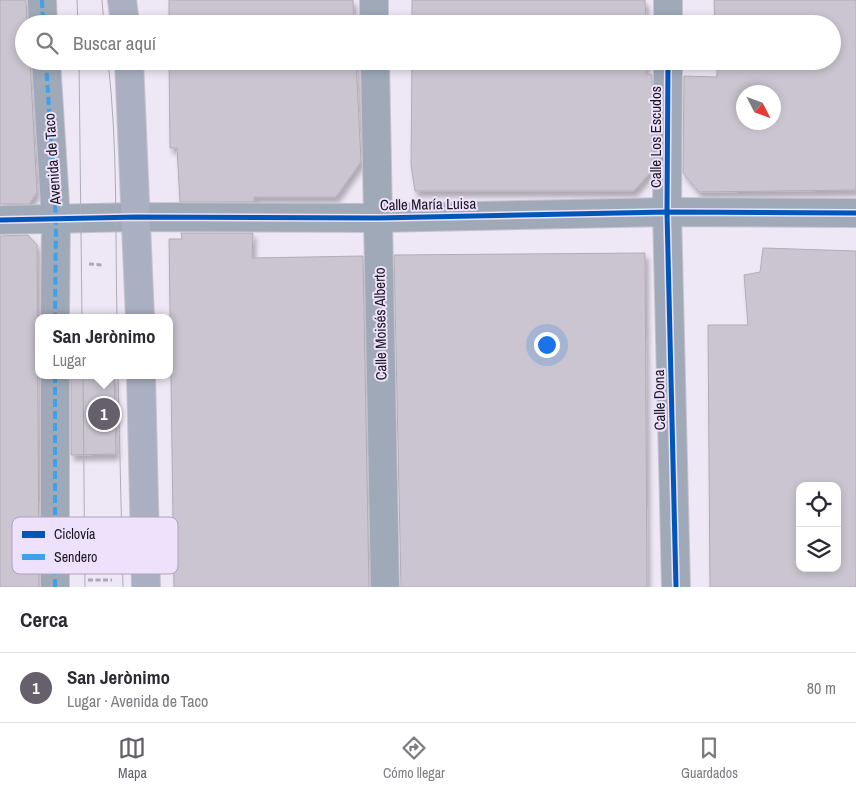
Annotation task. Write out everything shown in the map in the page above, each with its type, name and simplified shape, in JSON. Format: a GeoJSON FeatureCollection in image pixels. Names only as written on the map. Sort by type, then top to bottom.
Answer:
{"type":"FeatureCollection","features":[{"type":"Feature","properties":{"kind":"main road"},"geometry":{"type":"LineString","coordinates":[[122,0],[124,15]]}},
{"type":"Feature","properties":{"kind":"main road"},"geometry":{"type":"LineString","coordinates":[[129,70],[140,314]]}},
{"type":"Feature","properties":{"kind":"main road"},"geometry":{"type":"LineString","coordinates":[[141,379],[144,517]]}},
{"type":"Feature","properties":{"kind":"main road"},"geometry":{"type":"LineString","coordinates":[[146,574],[146,587]]}},
{"type":"Feature","properties":{"kind":"street"},"geometry":{"type":"LineString","coordinates":[[42,0],[43,15]]}},
{"type":"Feature","properties":{"kind":"street"},"geometry":{"type":"LineString","coordinates":[[374,0],[374,15]]}},
{"type":"Feature","properties":{"kind":"street"},"geometry":{"type":"LineString","coordinates":[[668,0],[668,15]]}},
{"type":"Feature","properties":{"kind":"street","name":"Avenida de Taco"},"geometry":{"type":"LineString","coordinates":[[47,70],[56,220],[55,314]]}},
{"type":"Feature","properties":{"kind":"street","name":"Calle Moisés Alberto"},"geometry":{"type":"LineString","coordinates":[[375,70],[385,587]]}},
{"type":"Feature","properties":{"kind":"street","name":"Calle Los Escudos"},"geometry":{"type":"LineString","coordinates":[[667,212],[668,70]]}},
{"type":"Feature","properties":{"kind":"street","name":"Calle María Luisa"},"geometry":{"type":"LineString","coordinates":[[0,220],[137,217],[378,218],[667,212],[856,212]]}},
{"type":"Feature","properties":{"kind":"street","name":"Calle Dona"},"geometry":{"type":"LineString","coordinates":[[667,212],[676,587]]}},
{"type":"Feature","properties":{"kind":"street"},"geometry":{"type":"LineString","coordinates":[[55,379],[55,517]]}},
{"type":"Feature","properties":{"kind":"street"},"geometry":{"type":"LineString","coordinates":[[55,574],[55,587]]}},
{"type":"Feature","properties":{"kind":"path"},"geometry":{"type":"LineString","coordinates":[[81,264],[108,265]]}},
{"type":"Feature","properties":{"kind":"path"},"geometry":{"type":"LineString","coordinates":[[85,580],[114,580]]}},
{"type":"Feature","properties":{"kind":"building"},"geometry":{"type":"Polygon","coordinates":[[[0,0],[26,0],[27,15],[15,15],[15,70],[30,70],[37,192],[29,204],[0,204],[0,0]]]}},
{"type":"Feature","properties":{"kind":"building"},"geometry":{"type":"Polygon","coordinates":[[[169,0],[353,0],[354,15],[169,15],[169,0]]]}},
{"type":"Feature","properties":{"kind":"building"},"geometry":{"type":"Polygon","coordinates":[[[412,0],[645,0],[646,15],[412,15],[412,0]]]}},
{"type":"Feature","properties":{"kind":"building"},"geometry":{"type":"Polygon","coordinates":[[[714,0],[856,0],[856,190],[699,192],[683,173],[684,76],[717,77],[717,70],[841,70],[841,15],[715,15],[714,0]]]}},
{"type":"Feature","properties":{"kind":"building"},"geometry":{"type":"Polygon","coordinates":[[[169,70],[356,70],[361,162],[336,197],[254,197],[254,202],[180,202],[177,148],[170,148],[169,70]]]}},
{"type":"Feature","properties":{"kind":"building"},"geometry":{"type":"Polygon","coordinates":[[[412,70],[646,70],[646,74],[652,75],[652,171],[634,191],[415,191],[411,165],[412,70]]]}},
{"type":"Feature","properties":{"kind":"building"},"geometry":{"type":"Polygon","coordinates":[[[181,233],[253,233],[252,258],[363,256],[369,587],[174,587],[174,574],[178,574],[178,517],[173,517],[171,379],[173,379],[173,314],[170,314],[169,239],[182,239],[181,233]]]}},
{"type":"Feature","properties":{"kind":"building"},"geometry":{"type":"Polygon","coordinates":[[[28,235],[37,245],[35,379],[38,379],[39,517],[12,517],[12,574],[39,574],[39,587],[0,587],[0,236],[28,235]]]}},
{"type":"Feature","properties":{"kind":"building"},"geometry":{"type":"Polygon","coordinates":[[[763,248],[856,251],[856,587],[710,587],[708,325],[748,325],[744,275],[760,272],[763,248]]]}},
{"type":"Feature","properties":{"kind":"building"},"geometry":{"type":"Polygon","coordinates":[[[645,253],[647,587],[401,587],[394,255],[645,253]]]}},
{"type":"Feature","properties":{"kind":"building"},"geometry":{"type":"Polygon","coordinates":[[[71,379],[114,379],[116,454],[71,455],[71,379]]]}},
{"type":"Feature","properties":{"kind":"tram line"},"geometry":{"type":"LineString","coordinates":[[77,0],[78,15]]}},
{"type":"Feature","properties":{"kind":"tram line"},"geometry":{"type":"LineString","coordinates":[[102,0],[103,15]]}},
{"type":"Feature","properties":{"kind":"tram line"},"geometry":{"type":"LineString","coordinates":[[79,70],[82,314]]}},
{"type":"Feature","properties":{"kind":"tram line"},"geometry":{"type":"LineString","coordinates":[[109,70],[115,157],[117,314]]}},
{"type":"Feature","properties":{"kind":"tram line"},"geometry":{"type":"LineString","coordinates":[[83,379],[84,517]]}},
{"type":"Feature","properties":{"kind":"tram line"},"geometry":{"type":"LineString","coordinates":[[118,379],[121,517]]}},
{"type":"Feature","properties":{"kind":"tram line"},"geometry":{"type":"LineString","coordinates":[[85,574],[85,587]]}},
{"type":"Feature","properties":{"kind":"tram line"},"geometry":{"type":"LineString","coordinates":[[123,574],[123,587]]}},
{"type":"Feature","properties":{"kind":"marked path"},"geometry":{"type":"LineString","coordinates":[[42,0],[43,15]]}},
{"type":"Feature","properties":{"kind":"marked path"},"geometry":{"type":"LineString","coordinates":[[47,70],[56,220],[55,314]]}},
{"type":"Feature","properties":{"kind":"marked path"},"geometry":{"type":"LineString","coordinates":[[55,379],[55,517]]}},
{"type":"Feature","properties":{"kind":"marked path"},"geometry":{"type":"LineString","coordinates":[[55,574],[55,587]]}},
{"type":"Feature","properties":{"kind":"cycle path"},"geometry":{"type":"LineString","coordinates":[[668,70],[667,212],[676,587]]}},
{"type":"Feature","properties":{"kind":"cycle path"},"geometry":{"type":"LineString","coordinates":[[0,220],[137,217],[378,218],[667,212],[856,213]]}},
{"type":"Feature","properties":{"kind":"place","name":"San Jerònimo"},"geometry":{"type":"Point","coordinates":[104,414]}}]}
